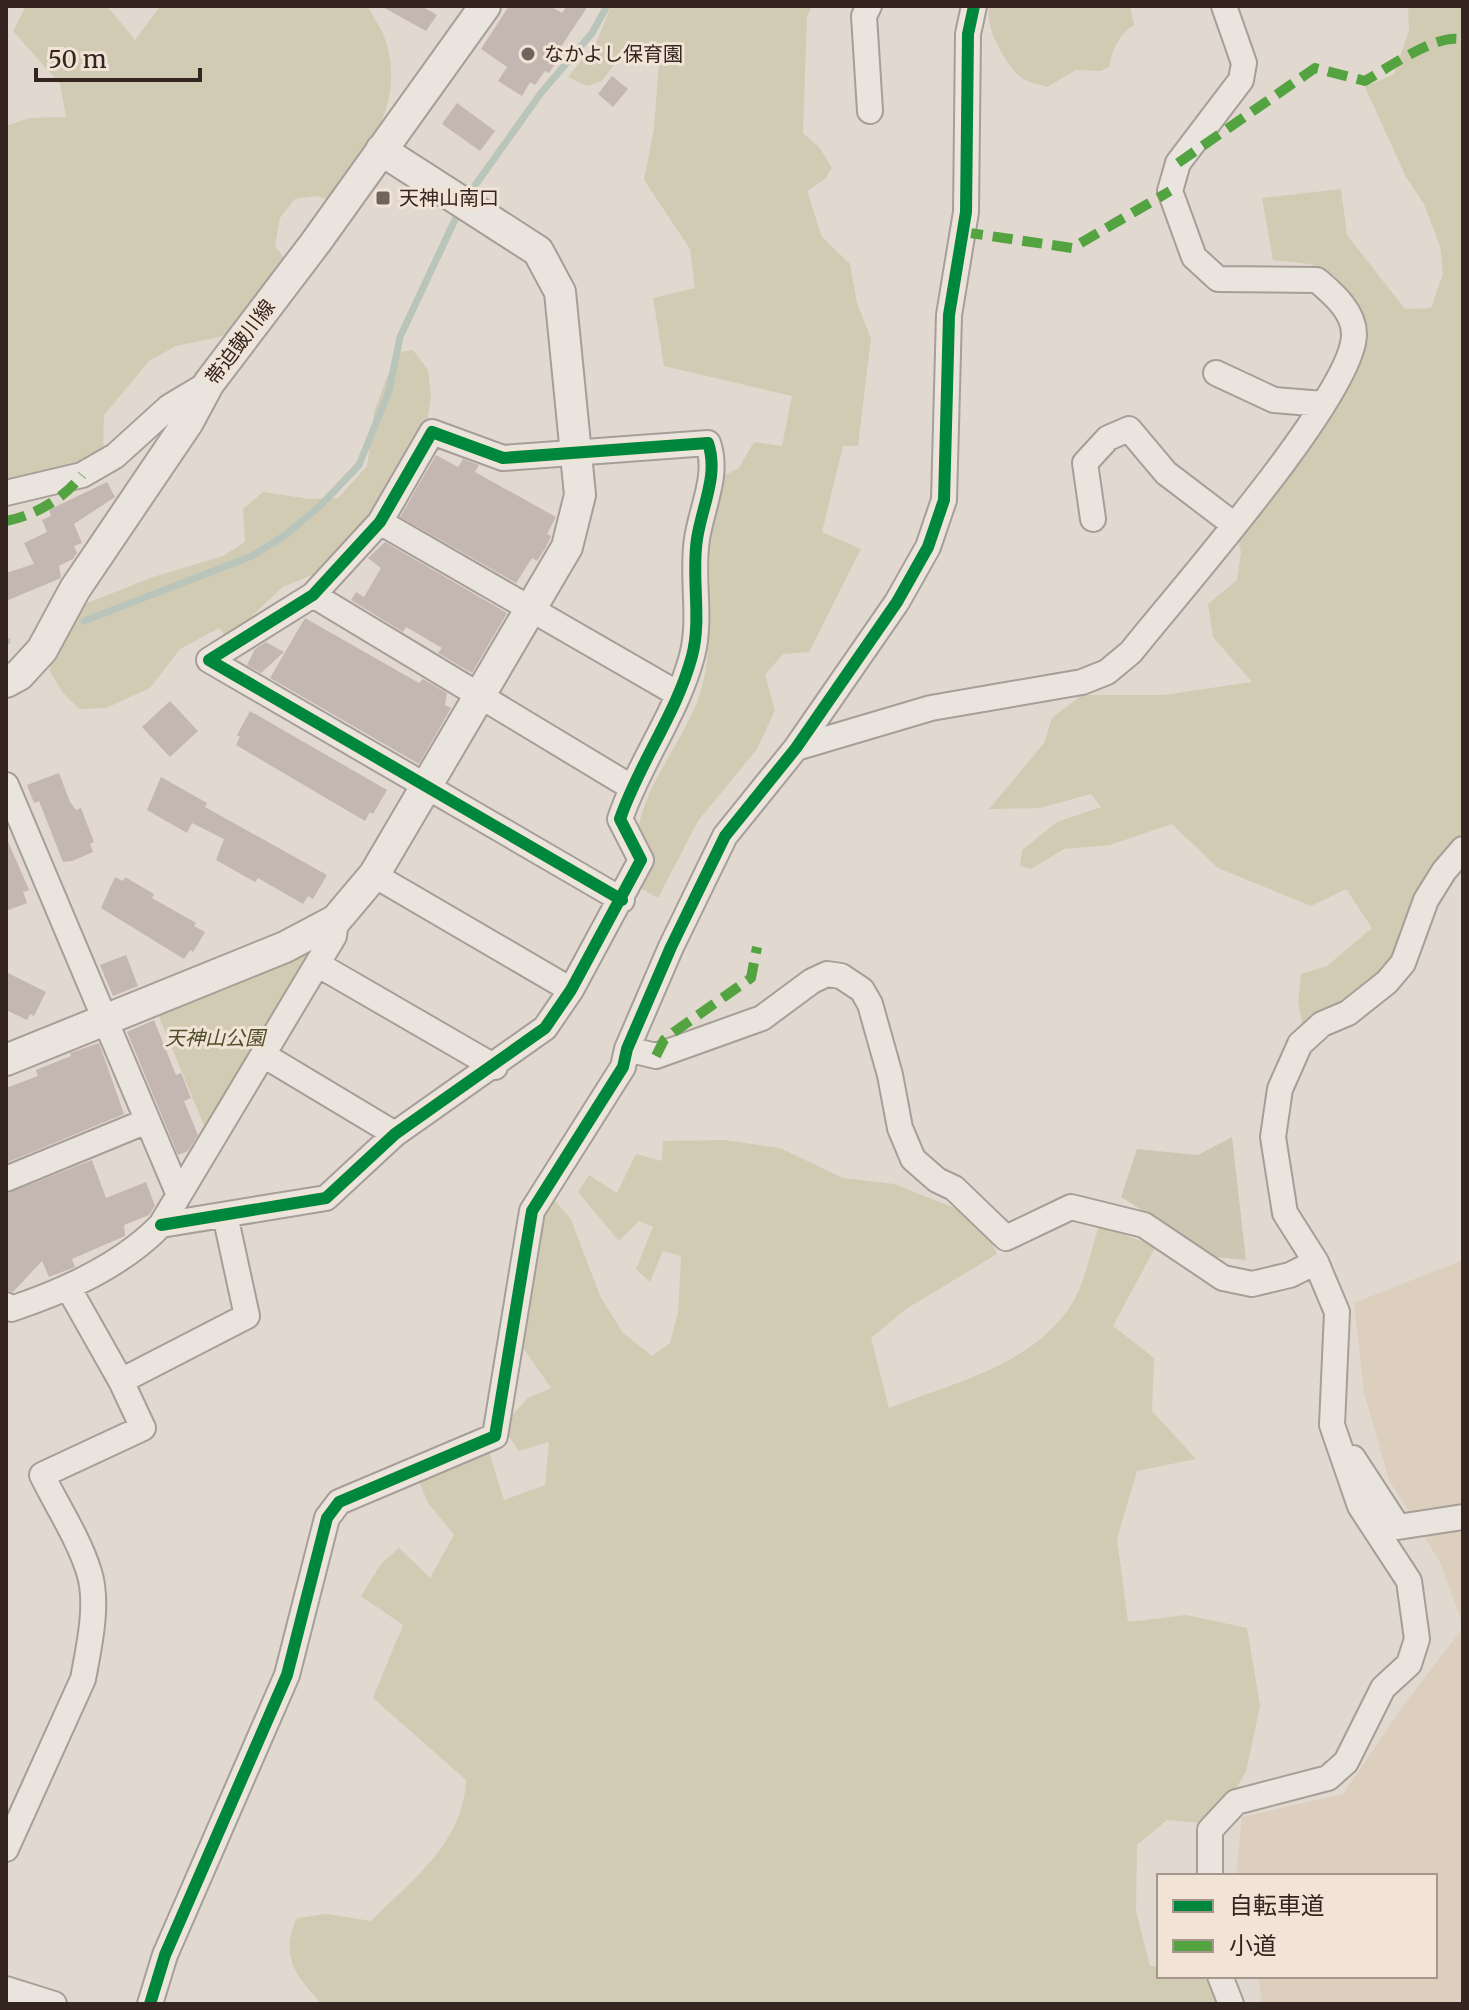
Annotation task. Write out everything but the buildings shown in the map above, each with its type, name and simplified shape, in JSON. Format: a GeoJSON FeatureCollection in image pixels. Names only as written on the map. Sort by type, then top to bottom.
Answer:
{"type":"FeatureCollection","features":[{"type":"Feature","properties":{"kind":"street","name":"帯迫皷川線"},"geometry":{"type":"LineString","coordinates":[[6,682],[19,675],[42,650],[75,589],[188,422],[209,383],[485,6]]}},
{"type":"Feature","properties":{"kind":"street"},"geometry":{"type":"LineString","coordinates":[[869,6],[864,16],[870,111]]}},
{"type":"Feature","properties":{"kind":"street"},"geometry":{"type":"LineString","coordinates":[[150,2004],[165,1955],[287,1675],[327,1518],[339,1502],[495,1436],[532,1211],[623,1067],[627,1049],[671,947],[725,836],[796,748],[897,602],[928,547],[944,500],[949,315],[966,212],[968,34],[974,6]]}},
{"type":"Feature","properties":{"kind":"street"},"geometry":{"type":"LineString","coordinates":[[796,748],[931,708],[1061,687],[1107,672],[1131,652],[1311,426],[1350,353],[1354,333],[1350,317],[1317,280],[1218,279],[1194,257],[1170,191],[1178,163],[1241,80],[1244,63],[1224,6]]}},
{"type":"Feature","properties":{"kind":"street"},"geometry":{"type":"LineString","coordinates":[[6,1060],[285,947],[336,920],[374,875],[567,547],[580,495],[560,292],[552,272],[538,251],[381,150]]}},
{"type":"Feature","properties":{"kind":"street"},"geometry":{"type":"LineString","coordinates":[[1216,373],[1274,400],[1323,404]]}},
{"type":"Feature","properties":{"kind":"street"},"geometry":{"type":"LineString","coordinates":[[6,493],[82,475],[115,456],[169,407],[209,383]]}},
{"type":"Feature","properties":{"kind":"street"},"geometry":{"type":"LineString","coordinates":[[1093,519],[1085,463],[1108,438],[1129,429],[1166,473],[1233,524]]}},
{"type":"Feature","properties":{"kind":"street"},"geometry":{"type":"LineString","coordinates":[[161,1225],[326,1198],[395,1134],[495,1067],[545,1028],[571,990],[622,900],[641,860],[620,819],[631,787],[678,694],[693,654],[697,541],[715,462],[708,443],[503,458],[432,432],[380,522],[313,595],[209,660],[622,900]]}},
{"type":"Feature","properties":{"kind":"street"},"geometry":{"type":"LineString","coordinates":[[380,522],[678,694]]}},
{"type":"Feature","properties":{"kind":"street"},"geometry":{"type":"LineString","coordinates":[[313,595],[631,787]]}},
{"type":"Feature","properties":{"kind":"street"},"geometry":{"type":"LineString","coordinates":[[6,785],[179,1195]]}},
{"type":"Feature","properties":{"kind":"street"},"geometry":{"type":"LineString","coordinates":[[1210,1874],[1210,1830],[1236,1802],[1328,1778],[1346,1762],[1383,1688],[1409,1664],[1417,1639],[1409,1581],[1360,1506],[1332,1425],[1337,1312],[1316,1262],[1285,1213],[1273,1137],[1280,1089],[1300,1044],[1312,1032],[1348,1013],[1378,990],[1403,963],[1426,900],[1444,871],[1463,849]]}},
{"type":"Feature","properties":{"kind":"street"},"geometry":{"type":"LineString","coordinates":[[374,875],[571,990]]}},
{"type":"Feature","properties":{"kind":"street"},"geometry":{"type":"LineString","coordinates":[[6,1305],[11,1309],[69,1289],[148,1238],[161,1225],[265,1056],[334,936],[336,920]]}},
{"type":"Feature","properties":{"kind":"street"},"geometry":{"type":"LineString","coordinates":[[317,964],[495,1067]]}},
{"type":"Feature","properties":{"kind":"street"},"geometry":{"type":"LineString","coordinates":[[627,1049],[656,1056],[762,1018],[812,981],[827,974],[841,976],[862,990],[870,1004],[890,1075],[900,1128],[913,1159],[937,1180],[954,1188],[1006,1238],[1071,1207],[1144,1225],[1223,1278],[1252,1284],[1290,1275],[1316,1262]]}},
{"type":"Feature","properties":{"kind":"street"},"geometry":{"type":"LineString","coordinates":[[265,1056],[395,1134]]}},
{"type":"Feature","properties":{"kind":"street"},"geometry":{"type":"LineString","coordinates":[[6,1179],[147,1121]]}},
{"type":"Feature","properties":{"kind":"street"},"geometry":{"type":"LineString","coordinates":[[121,1381],[247,1316],[225,1215]]}},
{"type":"Feature","properties":{"kind":"street"},"geometry":{"type":"LineString","coordinates":[[6,1849],[83,1679],[87,1656],[92,1602],[90,1572],[42,1475],[143,1428],[121,1381],[69,1289]]}},
{"type":"Feature","properties":{"kind":"street"},"geometry":{"type":"LineString","coordinates":[[1332,1425],[1398,1527],[1416,1568],[1409,1581]]}},
{"type":"Feature","properties":{"kind":"street"},"geometry":{"type":"LineString","coordinates":[[1398,1527],[1463,1517]]}},
{"type":"Feature","properties":{"kind":"street"},"geometry":{"type":"LineString","coordinates":[[1221,1978],[1231,2004]]}},
{"type":"Feature","properties":{"kind":"street"},"geometry":{"type":"LineString","coordinates":[[6,1989],[54,2004]]}},
{"type":"Feature","properties":{"kind":"shaded area"},"geometry":{"type":"Polygon","coordinates":[[[1232,1137],[1246,1260],[1217,1257],[1121,1197],[1137,1149],[1198,1155],[1232,1137]]]}},
{"type":"Feature","properties":{"kind":"shaded area"},"geometry":{"type":"Polygon","coordinates":[[[1463,1260],[1463,1625],[1440,1562],[1389,1480],[1364,1393],[1354,1303],[1463,1260]]]}},
{"type":"Feature","properties":{"kind":"shaded area"},"geometry":{"type":"Polygon","coordinates":[[[1463,1628],[1463,2004],[1262,2004],[1258,1978],[1437,1978],[1437,1874],[1236,1874],[1242,1817],[1343,1794],[1405,1703],[1463,1628]]]}},
{"type":"Feature","properties":{"kind":"green space"},"geometry":{"type":"Polygon","coordinates":[[[26,6],[107,6],[135,40],[158,9],[157,6],[367,6],[387,45],[391,68],[386,109],[368,146],[330,200],[316,196],[295,199],[280,218],[275,246],[287,262],[233,334],[176,346],[149,361],[104,415],[103,452],[80,466],[6,486],[6,126],[29,118],[66,117],[60,84],[13,31],[26,6]]]}},
{"type":"Feature","properties":{"kind":"green space"},"geometry":{"type":"Polygon","coordinates":[[[611,6],[812,6],[807,17],[803,133],[819,147],[832,168],[825,179],[807,191],[822,237],[850,264],[857,303],[871,338],[858,446],[843,446],[822,532],[861,549],[809,652],[783,654],[765,675],[775,710],[757,749],[698,821],[658,898],[633,884],[636,839],[651,790],[688,723],[701,691],[709,638],[710,532],[717,479],[739,468],[754,442],[782,446],[792,396],[664,366],[653,298],[695,288],[690,249],[644,180],[654,128],[659,62],[626,48],[602,81],[587,86],[568,77],[597,41],[611,6]]]}},
{"type":"Feature","properties":{"kind":"green space"},"geometry":{"type":"Polygon","coordinates":[[[989,6],[1130,6],[1134,25],[1117,43],[1109,67],[1101,71],[1076,70],[1047,87],[1028,81],[1012,68],[992,33],[989,6]]]}},
{"type":"Feature","properties":{"kind":"green space"},"geometry":{"type":"Polygon","coordinates":[[[1408,6],[1463,6],[1463,839],[1433,864],[1411,905],[1408,928],[1384,979],[1303,1028],[1298,1002],[1301,974],[1327,966],[1372,928],[1346,889],[1311,906],[1218,868],[1172,824],[1110,845],[1064,849],[1031,869],[1020,866],[1022,850],[1057,822],[1101,807],[1091,794],[1040,808],[989,809],[1044,743],[1052,718],[1082,695],[1163,695],[1252,682],[1213,637],[1208,604],[1237,580],[1241,553],[1233,510],[1267,475],[1326,383],[1349,315],[1335,276],[1310,264],[1273,260],[1262,198],[1341,189],[1347,235],[1405,309],[1431,308],[1443,274],[1440,246],[1424,204],[1406,177],[1365,87],[1394,74],[1409,31],[1408,6]]]}},
{"type":"Feature","properties":{"kind":"green space"},"geometry":{"type":"Polygon","coordinates":[[[413,350],[428,370],[431,395],[427,423],[376,518],[329,568],[283,587],[228,638],[219,628],[180,649],[150,688],[106,708],[79,709],[63,693],[49,670],[80,606],[153,577],[223,556],[245,542],[243,509],[263,492],[310,499],[338,498],[367,466],[374,413],[386,379],[401,352],[413,350]]]}},
{"type":"Feature","properties":{"kind":"green space","name":"天神山公園"},"geometry":{"type":"Polygon","coordinates":[[[311,949],[317,955],[208,1135],[157,1012],[311,949]]]}},
{"type":"Feature","properties":{"kind":"green space"},"geometry":{"type":"Polygon","coordinates":[[[724,1140],[780,1148],[843,1178],[894,1184],[980,1218],[997,1254],[906,1309],[871,1338],[889,1408],[991,1369],[1037,1342],[1057,1324],[1078,1293],[1099,1226],[1156,1246],[1113,1326],[1154,1358],[1152,1411],[1196,1459],[1137,1471],[1117,1539],[1128,1622],[1186,1615],[1247,1628],[1260,1706],[1246,1772],[1214,1824],[1167,1820],[1137,1845],[1136,1911],[1150,1966],[1157,1967],[1157,1978],[1214,1978],[1221,2004],[322,2004],[298,1975],[290,1954],[292,1931],[297,1918],[327,1914],[371,1921],[433,1858],[446,1841],[463,1802],[466,1780],[373,1698],[403,1625],[361,1596],[381,1564],[399,1548],[430,1578],[454,1535],[428,1503],[419,1481],[488,1449],[504,1500],[545,1485],[549,1442],[519,1451],[502,1426],[528,1398],[551,1388],[519,1342],[546,1191],[571,1219],[600,1296],[623,1333],[652,1356],[670,1343],[678,1312],[681,1256],[663,1251],[650,1282],[636,1269],[653,1227],[639,1221],[619,1241],[578,1192],[589,1175],[617,1193],[636,1154],[662,1161],[663,1141],[724,1140]]]}},
{"type":"Feature","properties":{"kind":"waterway"},"geometry":{"type":"LineString","coordinates":[[466,198],[541,93],[592,33],[607,6]]}},
{"type":"Feature","properties":{"kind":"waterway"},"geometry":{"type":"LineString","coordinates":[[84,621],[252,556],[284,536],[321,505],[359,465],[389,391],[400,337],[460,209]]}},
{"type":"Feature","properties":{"kind":"marked path"},"geometry":{"type":"LineString","coordinates":[[1178,163],[1315,68],[1365,81],[1427,46],[1441,41],[1463,40]]}},
{"type":"Feature","properties":{"kind":"marked path"},"geometry":{"type":"LineString","coordinates":[[963,232],[1072,248],[1170,191]]}},
{"type":"Feature","properties":{"kind":"marked path"},"geometry":{"type":"LineString","coordinates":[[6,521],[48,505],[82,475]]}},
{"type":"Feature","properties":{"kind":"marked path"},"geometry":{"type":"LineString","coordinates":[[656,1056],[664,1040],[751,978],[757,947]]}},
{"type":"Feature","properties":{"kind":"cycle path"},"geometry":{"type":"LineString","coordinates":[[150,2004],[165,1955],[287,1675],[327,1518],[339,1502],[495,1436],[532,1211],[623,1067],[627,1049],[671,947],[725,836],[796,748],[897,602],[928,547],[944,500],[949,315],[966,212],[968,34],[974,6]]}},
{"type":"Feature","properties":{"kind":"cycle path"},"geometry":{"type":"LineString","coordinates":[[161,1225],[326,1198],[395,1134],[545,1028],[571,990],[641,860],[620,819],[677,698],[692,656],[696,627],[695,553],[712,467],[708,443],[503,458],[432,432],[380,522],[313,595],[209,660],[622,900]]}},
{"type":"Feature","properties":{"kind":"place","name":"なかよし保育園"},"geometry":{"type":"Point","coordinates":[528,54]}},
{"type":"Feature","properties":{"kind":"place","name":"天神山南口"},"geometry":{"type":"Point","coordinates":[383,198]}}]}
